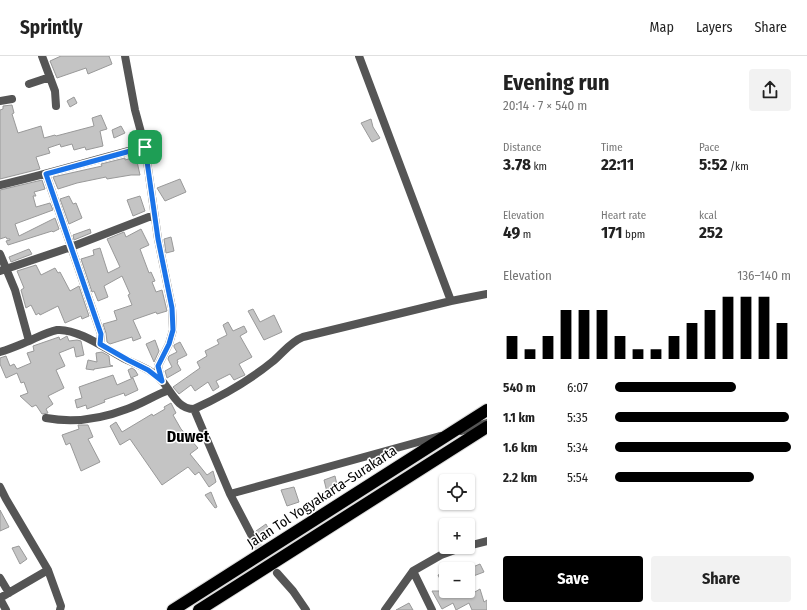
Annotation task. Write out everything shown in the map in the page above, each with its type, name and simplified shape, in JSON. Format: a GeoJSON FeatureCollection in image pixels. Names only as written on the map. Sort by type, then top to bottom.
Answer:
{"type":"FeatureCollection","features":[{"type":"Feature","properties":{"kind":"highway","name":"Jalan Tol Yogyakarta–Surakarta"},"geometry":{"type":"LineString","coordinates":[[173,610],[487,410]]}},
{"type":"Feature","properties":{"kind":"highway","name":"Jalan Tol Yogyakarta–Surakarta"},"geometry":{"type":"LineString","coordinates":[[199,610],[487,427]]}},
{"type":"Feature","properties":{"kind":"street"},"geometry":{"type":"LineString","coordinates":[[42,56],[55,91],[56,106]]}},
{"type":"Feature","properties":{"kind":"street"},"geometry":{"type":"LineString","coordinates":[[125,56],[135,110],[145,147],[154,215],[172,308],[173,330],[169,344],[158,366],[162,381]]}},
{"type":"Feature","properties":{"kind":"street"},"geometry":{"type":"LineString","coordinates":[[359,56],[451,301]]}},
{"type":"Feature","properties":{"kind":"street"},"geometry":{"type":"LineString","coordinates":[[29,84],[50,77]]}},
{"type":"Feature","properties":{"kind":"street"},"geometry":{"type":"LineString","coordinates":[[0,101],[12,99]]}},
{"type":"Feature","properties":{"kind":"street"},"geometry":{"type":"LineString","coordinates":[[0,186],[145,147]]}},
{"type":"Feature","properties":{"kind":"street"},"geometry":{"type":"LineString","coordinates":[[46,174],[101,334],[100,344]]}},
{"type":"Feature","properties":{"kind":"street"},"geometry":{"type":"LineString","coordinates":[[3,270],[71,248],[154,215]]}},
{"type":"Feature","properties":{"kind":"street"},"geometry":{"type":"LineString","coordinates":[[0,254],[3,270],[15,290],[29,341]]}},
{"type":"Feature","properties":{"kind":"street"},"geometry":{"type":"LineString","coordinates":[[0,352],[57,330],[66,330],[100,344],[148,370],[162,381],[183,407],[194,409],[246,380],[272,362],[284,350],[299,339],[451,301],[487,294]]}},
{"type":"Feature","properties":{"kind":"street"},"geometry":{"type":"LineString","coordinates":[[148,370],[158,366]]}},
{"type":"Feature","properties":{"kind":"street"},"geometry":{"type":"LineString","coordinates":[[46,418],[58,420],[95,419],[128,409],[169,390]]}},
{"type":"Feature","properties":{"kind":"street"},"geometry":{"type":"LineString","coordinates":[[194,409],[230,494],[255,542]]}},
{"type":"Feature","properties":{"kind":"street"},"geometry":{"type":"LineString","coordinates":[[230,494],[487,423]]}},
{"type":"Feature","properties":{"kind":"street"},"geometry":{"type":"LineString","coordinates":[[0,487],[6,500],[48,570],[61,606],[60,610]]}},
{"type":"Feature","properties":{"kind":"street"},"geometry":{"type":"LineString","coordinates":[[475,544],[487,541]]}},
{"type":"Feature","properties":{"kind":"street"},"geometry":{"type":"LineString","coordinates":[[385,610],[413,571],[444,554]]}},
{"type":"Feature","properties":{"kind":"street"},"geometry":{"type":"LineString","coordinates":[[6,610],[0,598],[48,570]]}},
{"type":"Feature","properties":{"kind":"street"},"geometry":{"type":"LineString","coordinates":[[413,571],[432,610]]}},
{"type":"Feature","properties":{"kind":"street"},"geometry":{"type":"LineString","coordinates":[[277,573],[293,591],[306,610]]}},
{"type":"Feature","properties":{"kind":"street"},"geometry":{"type":"LineString","coordinates":[[0,578],[9,593]]}},
{"type":"Feature","properties":{"kind":"building"},"geometry":{"type":"Polygon","coordinates":[[[61,56],[109,56],[112,64],[88,74],[86,68],[57,78],[50,61],[61,56]]]}},
{"type":"Feature","properties":{"kind":"building"},"geometry":{"type":"Polygon","coordinates":[[[74,97],[77,103],[70,107],[67,101],[74,97]]]}},
{"type":"Feature","properties":{"kind":"building"},"geometry":{"type":"Polygon","coordinates":[[[12,105],[14,113],[12,114],[18,133],[41,126],[44,138],[94,126],[92,118],[101,115],[107,129],[100,131],[103,146],[86,150],[85,147],[74,150],[72,144],[61,147],[60,144],[48,148],[50,153],[36,157],[40,169],[0,179],[0,110],[3,109],[3,106],[12,105]]]}},
{"type":"Feature","properties":{"kind":"building"},"geometry":{"type":"Polygon","coordinates":[[[371,119],[373,127],[380,138],[372,142],[361,123],[371,119]]]}},
{"type":"Feature","properties":{"kind":"building"},"geometry":{"type":"Polygon","coordinates":[[[121,126],[125,133],[114,138],[112,130],[121,126]]]}},
{"type":"Feature","properties":{"kind":"building"},"geometry":{"type":"Polygon","coordinates":[[[136,157],[140,175],[107,179],[106,177],[77,183],[58,189],[53,177],[102,166],[101,164],[125,158],[125,160],[136,157]]]}},
{"type":"Feature","properties":{"kind":"building"},"geometry":{"type":"Polygon","coordinates":[[[180,179],[186,192],[165,201],[157,188],[180,179]]]}},
{"type":"Feature","properties":{"kind":"building"},"geometry":{"type":"Polygon","coordinates":[[[42,180],[45,189],[34,192],[36,196],[33,196],[36,207],[50,203],[53,210],[15,224],[19,236],[55,218],[59,229],[8,245],[6,241],[10,239],[7,239],[6,237],[0,239],[0,190],[42,180]]]}},
{"type":"Feature","properties":{"kind":"building"},"geometry":{"type":"Polygon","coordinates":[[[69,196],[73,204],[76,203],[82,218],[69,224],[60,199],[69,196]]]}},
{"type":"Feature","properties":{"kind":"building"},"geometry":{"type":"Polygon","coordinates":[[[140,196],[145,211],[133,216],[127,200],[140,196]]]}},
{"type":"Feature","properties":{"kind":"building"},"geometry":{"type":"Polygon","coordinates":[[[90,229],[91,233],[74,240],[73,235],[90,229]]]}},
{"type":"Feature","properties":{"kind":"building"},"geometry":{"type":"Polygon","coordinates":[[[141,229],[149,245],[140,249],[149,273],[151,272],[155,281],[152,282],[156,292],[162,290],[167,311],[157,314],[156,312],[133,320],[141,338],[133,341],[132,337],[110,344],[107,342],[103,324],[117,320],[114,311],[132,305],[128,295],[130,294],[122,276],[104,286],[108,297],[98,301],[94,291],[92,292],[81,259],[94,255],[93,250],[100,248],[108,273],[120,267],[107,239],[124,232],[126,237],[141,229]]]}},
{"type":"Feature","properties":{"kind":"building"},"geometry":{"type":"Polygon","coordinates":[[[171,237],[174,251],[166,253],[164,239],[171,237]]]}},
{"type":"Feature","properties":{"kind":"building"},"geometry":{"type":"Polygon","coordinates":[[[29,249],[32,254],[11,262],[9,257],[29,249]]]}},
{"type":"Feature","properties":{"kind":"building"},"geometry":{"type":"Polygon","coordinates":[[[36,265],[41,275],[55,268],[58,273],[60,272],[70,291],[79,286],[89,316],[82,319],[81,316],[65,323],[58,306],[40,315],[39,313],[36,315],[31,305],[26,308],[21,290],[24,288],[17,271],[36,265]]]}},
{"type":"Feature","properties":{"kind":"building"},"geometry":{"type":"Polygon","coordinates":[[[253,309],[260,322],[274,315],[282,332],[264,340],[248,311],[253,309]]]}},
{"type":"Feature","properties":{"kind":"building"},"geometry":{"type":"Polygon","coordinates":[[[228,322],[233,331],[244,326],[247,332],[240,336],[252,357],[239,364],[245,375],[234,380],[230,374],[216,381],[219,387],[213,391],[208,382],[195,391],[191,385],[179,394],[173,387],[200,368],[197,362],[207,356],[205,351],[219,344],[217,340],[227,335],[223,325],[228,322]]]}},
{"type":"Feature","properties":{"kind":"building"},"geometry":{"type":"Polygon","coordinates":[[[67,336],[69,341],[81,341],[84,355],[76,357],[74,347],[59,353],[65,366],[56,370],[64,388],[48,396],[53,404],[46,409],[48,413],[42,414],[36,405],[32,407],[20,396],[28,393],[24,382],[21,383],[17,373],[6,378],[0,364],[0,358],[6,356],[10,366],[14,364],[17,369],[31,363],[27,353],[34,351],[33,346],[59,337],[60,340],[67,336]]]}},
{"type":"Feature","properties":{"kind":"building"},"geometry":{"type":"Polygon","coordinates":[[[155,340],[159,351],[154,362],[146,344],[155,340]]]}},
{"type":"Feature","properties":{"kind":"building"},"geometry":{"type":"Polygon","coordinates":[[[180,342],[187,355],[177,360],[181,370],[167,378],[165,371],[172,367],[168,359],[169,356],[177,352],[174,345],[180,342]]]}},
{"type":"Feature","properties":{"kind":"building"},"geometry":{"type":"Polygon","coordinates":[[[102,352],[109,356],[110,365],[113,366],[94,370],[86,369],[88,360],[97,362],[96,353],[102,352]]]}},
{"type":"Feature","properties":{"kind":"building"},"geometry":{"type":"Polygon","coordinates":[[[132,368],[138,375],[131,378],[128,370],[132,368]]]}},
{"type":"Feature","properties":{"kind":"building"},"geometry":{"type":"Polygon","coordinates":[[[113,375],[117,385],[133,378],[138,390],[125,396],[124,393],[104,400],[105,402],[87,409],[86,405],[77,408],[75,400],[82,398],[79,387],[113,375]]]}},
{"type":"Feature","properties":{"kind":"building"},"geometry":{"type":"Polygon","coordinates":[[[171,403],[176,413],[173,415],[181,429],[198,448],[190,454],[207,475],[213,471],[216,482],[209,487],[199,472],[195,475],[188,467],[162,485],[130,439],[120,445],[110,426],[116,422],[122,432],[152,414],[153,416],[165,409],[164,407],[171,403]]]}},
{"type":"Feature","properties":{"kind":"building"},"geometry":{"type":"Polygon","coordinates":[[[78,425],[88,425],[93,437],[88,439],[100,462],[81,471],[70,443],[66,445],[62,435],[79,429],[78,425]]]}},
{"type":"Feature","properties":{"kind":"building"},"geometry":{"type":"Polygon","coordinates":[[[335,476],[338,489],[327,492],[324,480],[335,476]]]}},
{"type":"Feature","properties":{"kind":"building"},"geometry":{"type":"Polygon","coordinates":[[[294,487],[299,502],[287,506],[281,490],[294,487]]]}},
{"type":"Feature","properties":{"kind":"building"},"geometry":{"type":"Polygon","coordinates":[[[211,492],[217,507],[215,508],[205,495],[211,492]]]}},
{"type":"Feature","properties":{"kind":"building"},"geometry":{"type":"Polygon","coordinates":[[[0,510],[9,527],[0,531],[0,510]]]}},
{"type":"Feature","properties":{"kind":"building"},"geometry":{"type":"Polygon","coordinates":[[[266,524],[272,536],[260,541],[256,531],[266,524]]]}},
{"type":"Feature","properties":{"kind":"building"},"geometry":{"type":"Polygon","coordinates":[[[19,546],[27,559],[20,564],[12,548],[19,546]]]}},
{"type":"Feature","properties":{"kind":"building"},"geometry":{"type":"Polygon","coordinates":[[[480,564],[484,572],[475,575],[475,566],[480,564]]]}},
{"type":"Feature","properties":{"kind":"building"},"geometry":{"type":"Polygon","coordinates":[[[480,589],[484,602],[487,600],[487,610],[472,610],[469,603],[456,610],[453,603],[442,609],[432,591],[439,591],[439,598],[475,598],[475,592],[480,589]]]}},
{"type":"Feature","properties":{"kind":"building"},"geometry":{"type":"Polygon","coordinates":[[[409,603],[413,610],[396,610],[409,603]]]}},
{"type":"Feature","properties":{"kind":"tunnel"},"geometry":{"type":"LineString","coordinates":[[255,542],[273,568]]}},
{"type":"Feature","properties":{"kind":"district","name":"Duwet"},"geometry":{"type":"Point","coordinates":[188,436]}},
{"type":"Feature","properties":{"kind":"route"},"geometry":{"type":"LineString","coordinates":[[145,147],[158,239],[172,308],[173,330],[169,344],[158,366],[162,381],[140,365],[100,344],[101,334],[46,174],[85,162],[145,147]]}}]}
